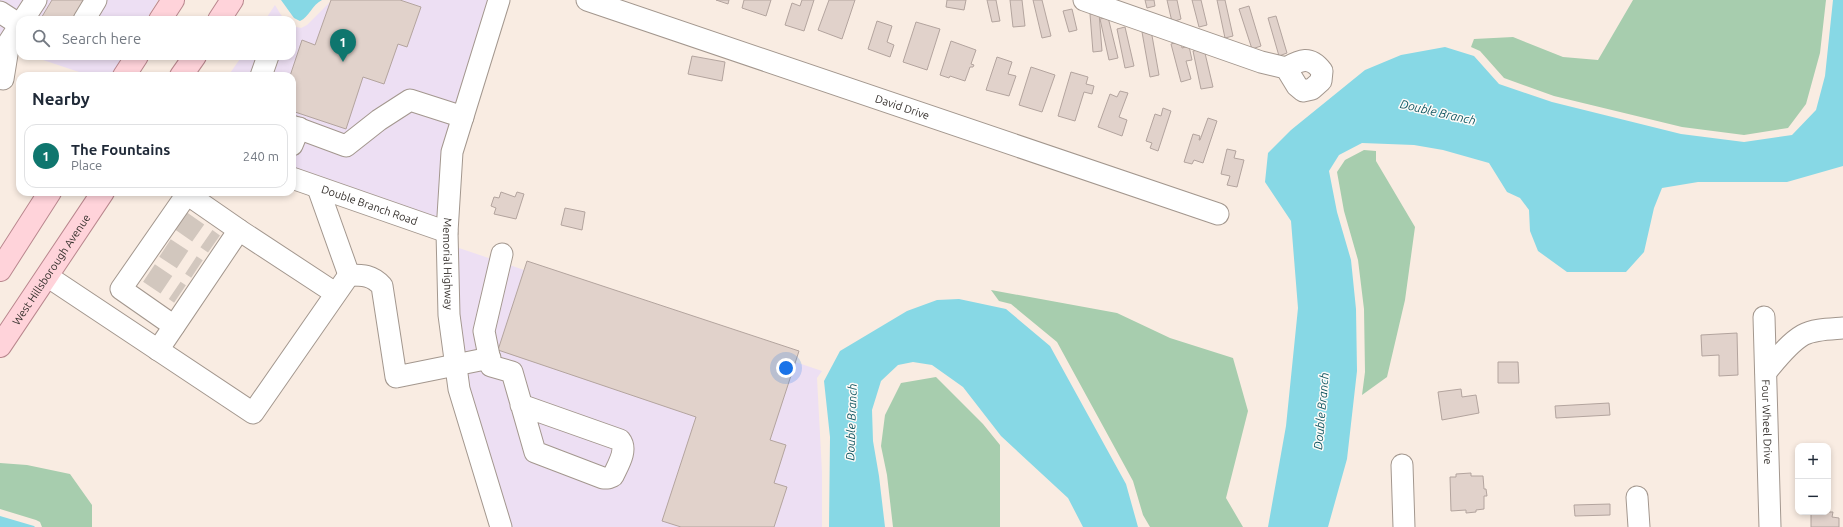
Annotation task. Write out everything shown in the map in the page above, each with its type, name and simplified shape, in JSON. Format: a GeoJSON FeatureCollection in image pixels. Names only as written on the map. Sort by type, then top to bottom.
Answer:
{"type":"FeatureCollection","features":[{"type":"Feature","properties":{"kind":"main road"},"geometry":{"type":"LineString","coordinates":[[163,16],[173,0]]}},
{"type":"Feature","properties":{"kind":"main road"},"geometry":{"type":"LineString","coordinates":[[222,16],[232,0]]}},
{"type":"Feature","properties":{"kind":"main road"},"geometry":{"type":"LineString","coordinates":[[127,72],[134,60]]}},
{"type":"Feature","properties":{"kind":"main road"},"geometry":{"type":"LineString","coordinates":[[184,72],[191,60]]}},
{"type":"Feature","properties":{"kind":"main road"},"geometry":{"type":"LineString","coordinates":[[0,270],[47,196]]}},
{"type":"Feature","properties":{"kind":"main road","name":"West Hillsborough Avenue"},"geometry":{"type":"LineString","coordinates":[[0,346],[100,196]]}},
{"type":"Feature","properties":{"kind":"street"},"geometry":{"type":"LineString","coordinates":[[26,16],[36,0]]}},
{"type":"Feature","properties":{"kind":"street"},"geometry":{"type":"LineString","coordinates":[[86,16],[96,0]]}},
{"type":"Feature","properties":{"kind":"street","name":"Memorial Highway"},"geometry":{"type":"LineString","coordinates":[[499,0],[452,152],[447,232],[449,315],[460,390],[501,527]]}},
{"type":"Feature","properties":{"kind":"street","name":"David Drive"},"geometry":{"type":"LineString","coordinates":[[587,0],[1218,214]]}},
{"type":"Feature","properties":{"kind":"street"},"geometry":{"type":"LineString","coordinates":[[1084,0],[1261,62],[1286,68]]}},
{"type":"Feature","properties":{"kind":"street"},"geometry":{"type":"LineString","coordinates":[[0,12],[16,22]]}},
{"type":"Feature","properties":{"kind":"street"},"geometry":{"type":"LineString","coordinates":[[8,81],[9,42],[16,31]]}},
{"type":"Feature","properties":{"kind":"street"},"geometry":{"type":"LineString","coordinates":[[262,72],[267,60]]}},
{"type":"Feature","properties":{"kind":"street"},"geometry":{"type":"LineString","coordinates":[[296,134],[346,146],[379,120],[410,100],[463,118]]}},
{"type":"Feature","properties":{"kind":"street","name":"Double Branch Road"},"geometry":{"type":"LineString","coordinates":[[296,180],[447,232]]}},
{"type":"Feature","properties":{"kind":"street"},"geometry":{"type":"LineString","coordinates":[[318,188],[349,275]]}},
{"type":"Feature","properties":{"kind":"street"},"geometry":{"type":"LineString","coordinates":[[174,326],[121,289],[143,269],[160,245],[177,218],[186,196]]}},
{"type":"Feature","properties":{"kind":"street"},"geometry":{"type":"LineString","coordinates":[[190,196],[335,293]]}},
{"type":"Feature","properties":{"kind":"street"},"geometry":{"type":"LineString","coordinates":[[158,350],[174,326],[185,297],[219,248],[239,230]]}},
{"type":"Feature","properties":{"kind":"street"},"geometry":{"type":"LineString","coordinates":[[502,254],[484,331],[491,366],[512,372],[521,405],[535,452],[603,478],[613,476],[624,449],[620,440],[521,405]]}},
{"type":"Feature","properties":{"kind":"street"},"geometry":{"type":"LineString","coordinates":[[46,276],[253,413],[335,293],[349,275]]}},
{"type":"Feature","properties":{"kind":"street"},"geometry":{"type":"LineString","coordinates":[[349,275],[366,275],[376,280],[382,286],[396,377],[490,358]]}},
{"type":"Feature","properties":{"kind":"street","name":"Four Wheel Drive"},"geometry":{"type":"LineString","coordinates":[[1764,317],[1770,527]]}},
{"type":"Feature","properties":{"kind":"street"},"geometry":{"type":"LineString","coordinates":[[1766,372],[1779,356],[1804,334],[1825,329],[1843,328]]}},
{"type":"Feature","properties":{"kind":"street"},"geometry":{"type":"LineString","coordinates":[[1402,465],[1404,527]]}},
{"type":"Feature","properties":{"kind":"street"},"geometry":{"type":"LineString","coordinates":[[1637,497],[1639,527]]}},
{"type":"Feature","properties":{"kind":"shaded area"},"geometry":{"type":"Polygon","coordinates":[[[0,0],[158,0],[148,16],[16,16],[16,51],[0,46],[0,0]]]}},
{"type":"Feature","properties":{"kind":"shaded area"},"geometry":{"type":"Polygon","coordinates":[[[332,0],[490,0],[437,220],[296,171],[296,72],[231,72],[239,60],[296,60],[296,27],[301,28],[307,25],[332,0]]]}},
{"type":"Feature","properties":{"kind":"shaded area"},"geometry":{"type":"Polygon","coordinates":[[[275,5],[282,16],[268,16],[275,5]]]}},
{"type":"Feature","properties":{"kind":"shaded area"},"geometry":{"type":"Polygon","coordinates":[[[43,60],[122,60],[114,72],[79,72],[43,60]]]}},
{"type":"Feature","properties":{"kind":"shaded area"},"geometry":{"type":"Polygon","coordinates":[[[456,247],[822,371],[817,378],[822,472],[822,527],[510,527],[468,388],[458,314],[456,247]]]}},
{"type":"Feature","properties":{"kind":"green space"},"geometry":{"type":"Polygon","coordinates":[[[1633,0],[1826,0],[1820,53],[1806,104],[1788,128],[1744,135],[1682,127],[1554,96],[1504,78],[1480,51],[1471,47],[1474,39],[1513,37],[1563,57],[1598,60],[1633,0]]]}},
{"type":"Feature","properties":{"kind":"green space"},"geometry":{"type":"Polygon","coordinates":[[[1364,150],[1376,151],[1376,161],[1415,227],[1405,300],[1387,377],[1362,395],[1365,372],[1364,309],[1358,260],[1344,211],[1337,172],[1345,160],[1364,150]]]}},
{"type":"Feature","properties":{"kind":"green space"},"geometry":{"type":"Polygon","coordinates":[[[991,290],[1117,313],[1170,338],[1233,358],[1248,411],[1226,498],[1243,527],[1150,527],[1143,515],[1133,481],[1057,342],[1011,304],[999,301],[991,290]]]}},
{"type":"Feature","properties":{"kind":"green space"},"geometry":{"type":"Polygon","coordinates":[[[936,377],[983,424],[1000,445],[1000,527],[893,527],[887,475],[881,446],[885,415],[901,383],[936,377]]]}},
{"type":"Feature","properties":{"kind":"green space"},"geometry":{"type":"Polygon","coordinates":[[[0,463],[27,465],[70,474],[92,505],[92,527],[42,527],[40,522],[36,520],[0,509],[0,463]]]}},
{"type":"Feature","properties":{"kind":"water"},"geometry":{"type":"Polygon","coordinates":[[[281,0],[322,0],[306,17],[300,21],[296,19],[296,16],[293,16],[281,0]]]}},
{"type":"Feature","properties":{"kind":"water","name":"Double Branch"},"geometry":{"type":"Polygon","coordinates":[[[1833,0],[1843,0],[1843,166],[1787,182],[1698,182],[1662,188],[1654,208],[1644,252],[1626,272],[1567,272],[1538,251],[1530,231],[1529,210],[1520,198],[1507,192],[1489,163],[1443,150],[1414,145],[1362,143],[1339,155],[1329,171],[1337,212],[1351,260],[1356,309],[1357,371],[1347,459],[1328,527],[1268,527],[1286,426],[1298,308],[1291,221],[1265,182],[1268,153],[1291,130],[1365,70],[1401,55],[1445,47],[1474,56],[1499,84],[1552,102],[1681,134],[1744,142],[1792,135],[1816,110],[1825,76],[1833,0]]]}},
{"type":"Feature","properties":{"kind":"water","name":"Double Branch"},"geometry":{"type":"Polygon","coordinates":[[[959,299],[1006,309],[1050,346],[1126,484],[1138,527],[1083,527],[1068,498],[1001,436],[963,387],[932,365],[913,362],[898,365],[881,381],[872,410],[873,441],[885,527],[829,527],[830,437],[824,381],[840,351],[907,311],[937,300],[959,299]]]}},
{"type":"Feature","properties":{"kind":"water"},"geometry":{"type":"Polygon","coordinates":[[[0,516],[34,526],[35,527],[0,527],[0,516]]]}},
{"type":"Feature","properties":{"kind":"building"},"geometry":{"type":"Polygon","coordinates":[[[52,0],[85,0],[75,16],[42,16],[52,0]]]}},
{"type":"Feature","properties":{"kind":"building"},"geometry":{"type":"Polygon","coordinates":[[[331,0],[400,0],[421,7],[407,47],[398,44],[384,84],[363,77],[346,129],[296,112],[296,72],[291,72],[302,40],[315,45],[331,0]]]}},
{"type":"Feature","properties":{"kind":"building"},"geometry":{"type":"Polygon","coordinates":[[[716,0],[729,0],[728,4],[716,0]]]}},
{"type":"Feature","properties":{"kind":"building"},"geometry":{"type":"Polygon","coordinates":[[[744,0],[771,0],[766,16],[742,8],[744,0]]]}},
{"type":"Feature","properties":{"kind":"building"},"geometry":{"type":"Polygon","coordinates":[[[802,0],[814,0],[804,31],[785,25],[792,3],[800,6],[802,0]]]}},
{"type":"Feature","properties":{"kind":"building"},"geometry":{"type":"Polygon","coordinates":[[[829,0],[855,0],[842,39],[818,30],[829,0]]]}},
{"type":"Feature","properties":{"kind":"building"},"geometry":{"type":"Polygon","coordinates":[[[947,0],[966,0],[964,10],[946,7],[947,0]]]}},
{"type":"Feature","properties":{"kind":"building"},"geometry":{"type":"Polygon","coordinates":[[[987,0],[996,0],[1000,21],[992,22],[987,0]]]}},
{"type":"Feature","properties":{"kind":"building"},"geometry":{"type":"Polygon","coordinates":[[[1010,0],[1022,0],[1025,26],[1013,27],[1010,0]]]}},
{"type":"Feature","properties":{"kind":"building"},"geometry":{"type":"Polygon","coordinates":[[[1033,0],[1042,0],[1051,36],[1042,38],[1033,0]]]}},
{"type":"Feature","properties":{"kind":"building"},"geometry":{"type":"Polygon","coordinates":[[[1145,0],[1154,0],[1155,6],[1147,8],[1145,0]]]}},
{"type":"Feature","properties":{"kind":"building"},"geometry":{"type":"Polygon","coordinates":[[[1167,0],[1177,0],[1181,19],[1172,22],[1167,0]]]}},
{"type":"Feature","properties":{"kind":"building"},"geometry":{"type":"Polygon","coordinates":[[[1192,0],[1201,0],[1207,25],[1199,27],[1192,0]]]}},
{"type":"Feature","properties":{"kind":"building"},"geometry":{"type":"Polygon","coordinates":[[[1217,0],[1225,0],[1233,36],[1225,38],[1217,0]]]}},
{"type":"Feature","properties":{"kind":"building"},"geometry":{"type":"Polygon","coordinates":[[[1249,6],[1261,46],[1252,49],[1239,9],[1249,6]]]}},
{"type":"Feature","properties":{"kind":"building"},"geometry":{"type":"Polygon","coordinates":[[[1072,9],[1077,30],[1069,32],[1063,11],[1072,9]]]}},
{"type":"Feature","properties":{"kind":"building"},"geometry":{"type":"Polygon","coordinates":[[[1099,13],[1102,51],[1093,52],[1090,14],[1099,13]]]}},
{"type":"Feature","properties":{"kind":"building"},"geometry":{"type":"Polygon","coordinates":[[[1276,16],[1287,53],[1279,56],[1268,18],[1276,16]]]}},
{"type":"Feature","properties":{"kind":"building"},"geometry":{"type":"Polygon","coordinates":[[[1108,17],[1118,58],[1109,60],[1100,19],[1108,17]]]}},
{"type":"Feature","properties":{"kind":"building"},"geometry":{"type":"Polygon","coordinates":[[[877,21],[892,26],[887,42],[894,45],[890,57],[868,49],[877,21]]]}},
{"type":"Feature","properties":{"kind":"building"},"geometry":{"type":"Polygon","coordinates":[[[916,22],[940,29],[927,70],[903,62],[916,22]]]}},
{"type":"Feature","properties":{"kind":"building"},"geometry":{"type":"Polygon","coordinates":[[[1125,27],[1134,66],[1125,68],[1117,29],[1125,27]]]}},
{"type":"Feature","properties":{"kind":"building"},"geometry":{"type":"Polygon","coordinates":[[[1151,30],[1159,75],[1150,77],[1142,32],[1151,30]]]}},
{"type":"Feature","properties":{"kind":"building"},"geometry":{"type":"Polygon","coordinates":[[[951,41],[976,50],[971,64],[974,65],[973,67],[970,67],[965,81],[950,76],[949,78],[940,75],[951,41]]]}},
{"type":"Feature","properties":{"kind":"building"},"geometry":{"type":"Polygon","coordinates":[[[1181,41],[1182,48],[1189,46],[1192,60],[1186,61],[1191,79],[1181,82],[1171,44],[1181,41]]]}},
{"type":"Feature","properties":{"kind":"building"},"geometry":{"type":"Polygon","coordinates":[[[1204,49],[1213,87],[1201,89],[1193,51],[1204,49]]]}},
{"type":"Feature","properties":{"kind":"building"},"geometry":{"type":"Polygon","coordinates":[[[692,56],[725,62],[722,81],[688,74],[692,56]]]}},
{"type":"Feature","properties":{"kind":"building"},"geometry":{"type":"Polygon","coordinates":[[[997,57],[1012,62],[1008,74],[1016,76],[1009,96],[986,90],[997,57]]]}},
{"type":"Feature","properties":{"kind":"building"},"geometry":{"type":"Polygon","coordinates":[[[1031,67],[1055,75],[1042,112],[1019,105],[1031,67]]]}},
{"type":"Feature","properties":{"kind":"building"},"geometry":{"type":"Polygon","coordinates":[[[1071,72],[1088,77],[1086,84],[1094,86],[1092,94],[1084,92],[1075,121],[1058,116],[1071,72]]]}},
{"type":"Feature","properties":{"kind":"building"},"geometry":{"type":"Polygon","coordinates":[[[1120,91],[1128,93],[1119,117],[1127,120],[1122,136],[1098,127],[1110,94],[1117,97],[1120,91]]]}},
{"type":"Feature","properties":{"kind":"building"},"geometry":{"type":"Polygon","coordinates":[[[1163,108],[1171,111],[1158,151],[1150,148],[1152,143],[1146,141],[1155,114],[1161,116],[1163,108]]]}},
{"type":"Feature","properties":{"kind":"building"},"geometry":{"type":"Polygon","coordinates":[[[1208,118],[1217,121],[1203,163],[1194,160],[1192,164],[1184,162],[1193,134],[1200,136],[1200,140],[1208,118]]]}},
{"type":"Feature","properties":{"kind":"building"},"geometry":{"type":"Polygon","coordinates":[[[1227,149],[1236,151],[1234,158],[1244,160],[1237,187],[1227,185],[1230,176],[1221,174],[1227,149]]]}},
{"type":"Feature","properties":{"kind":"building"},"geometry":{"type":"Polygon","coordinates":[[[501,192],[515,197],[517,192],[524,194],[516,219],[494,214],[496,208],[491,206],[494,197],[499,198],[501,192]]]}},
{"type":"Feature","properties":{"kind":"building"},"geometry":{"type":"Polygon","coordinates":[[[565,208],[585,212],[582,230],[561,225],[565,208]]]}},
{"type":"Feature","properties":{"kind":"building"},"geometry":{"type":"Polygon","coordinates":[[[527,261],[799,351],[770,440],[786,445],[774,483],[787,487],[774,527],[681,527],[662,521],[696,417],[498,350],[527,261]]]}},
{"type":"Feature","properties":{"kind":"building"},"geometry":{"type":"Polygon","coordinates":[[[1737,333],[1738,375],[1719,376],[1719,355],[1702,356],[1701,335],[1737,333]]]}},
{"type":"Feature","properties":{"kind":"building"},"geometry":{"type":"Polygon","coordinates":[[[1498,362],[1518,362],[1519,383],[1498,383],[1498,362]]]}},
{"type":"Feature","properties":{"kind":"building"},"geometry":{"type":"Polygon","coordinates":[[[1461,389],[1462,397],[1476,395],[1479,413],[1442,420],[1438,392],[1461,389]]]}},
{"type":"Feature","properties":{"kind":"building"},"geometry":{"type":"Polygon","coordinates":[[[1609,403],[1610,415],[1556,418],[1555,406],[1609,403]]]}},
{"type":"Feature","properties":{"kind":"building"},"geometry":{"type":"Polygon","coordinates":[[[1471,473],[1471,476],[1483,476],[1484,489],[1486,489],[1487,496],[1484,496],[1484,509],[1466,513],[1466,510],[1451,511],[1450,477],[1456,477],[1456,474],[1471,473]]]}},
{"type":"Feature","properties":{"kind":"building"},"geometry":{"type":"Polygon","coordinates":[[[1610,504],[1610,515],[1575,516],[1574,505],[1610,504]]]}},
{"type":"Feature","properties":{"kind":"building"},"geometry":{"type":"Polygon","coordinates":[[[1831,512],[1833,512],[1832,517],[1839,518],[1839,527],[1811,527],[1811,515],[1831,515],[1831,512]]]}},
{"type":"Feature","properties":{"kind":"tunnel"},"geometry":{"type":"LineString","coordinates":[[181,221],[214,244]]}},
{"type":"Feature","properties":{"kind":"tunnel"},"geometry":{"type":"LineString","coordinates":[[165,248],[197,269]]}},
{"type":"Feature","properties":{"kind":"tunnel"},"geometry":{"type":"LineString","coordinates":[[149,273],[180,294]]}},
{"type":"Feature","properties":{"kind":"place","name":"The Fountains"},"geometry":{"type":"Point","coordinates":[343,62]}}]}
